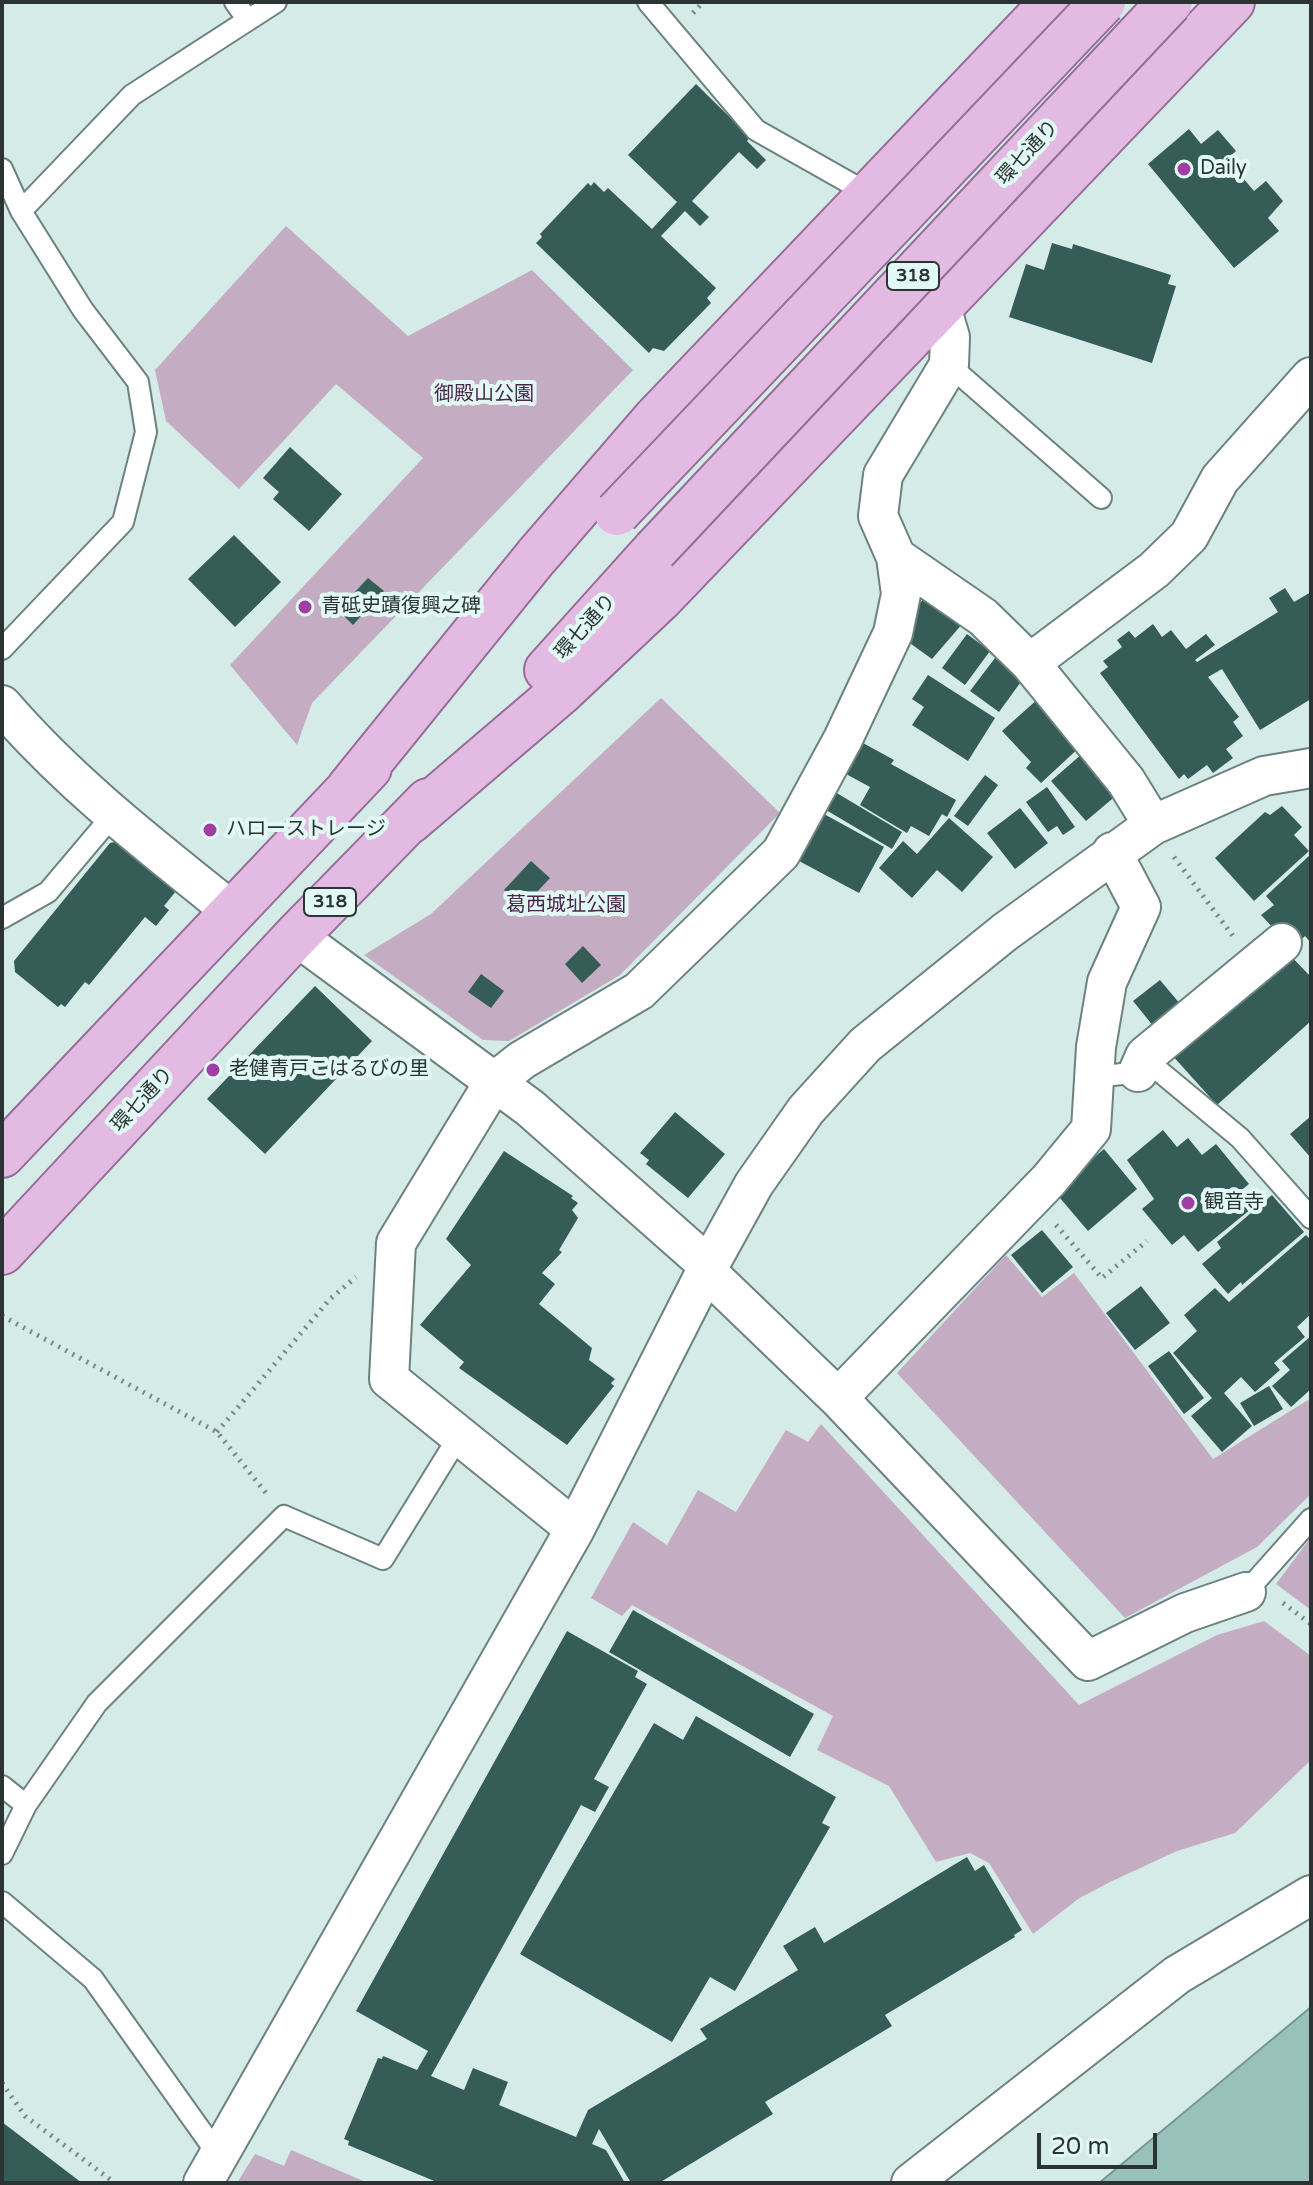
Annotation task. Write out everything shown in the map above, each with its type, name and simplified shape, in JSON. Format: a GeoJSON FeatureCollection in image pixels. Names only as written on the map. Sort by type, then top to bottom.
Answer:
{"type":"FeatureCollection","features":[{"type":"Feature","properties":{"kind":"main road"},"geometry":{"type":"LineString","coordinates":[[349,788],[536,557],[656,418],[1053,2]]}},
{"type":"Feature","properties":{"kind":"main road","name":"318"},"geometry":{"type":"LineString","coordinates":[[2,1155],[349,788],[617,513],[1103,2]]}},
{"type":"Feature","properties":{"kind":"main road","name":"環七通り"},"geometry":{"type":"LineString","coordinates":[[2,1252],[296,936],[410,821],[655,550],[1170,2]]}},
{"type":"Feature","properties":{"kind":"main road"},"geometry":{"type":"LineString","coordinates":[[410,821],[561,692],[661,598],[1232,2]]}},
{"type":"Feature","properties":{"kind":"street"},"geometry":{"type":"LineString","coordinates":[[575,1529],[389,1379],[396,1243],[494,1082],[522,1060],[639,991],[781,853],[843,739],[893,633],[901,594],[896,557],[878,516],[883,475],[949,365],[950,337],[941,307]]}},
{"type":"Feature","properties":{"kind":"street"},"geometry":{"type":"LineString","coordinates":[[1030,663],[1154,570],[1189,536],[1220,479],[1311,377]]}},
{"type":"Feature","properties":{"kind":"street"},"geometry":{"type":"LineString","coordinates":[[896,557],[983,617],[1030,663],[1126,781],[1162,839]]}},
{"type":"Feature","properties":{"kind":"street"},"geometry":{"type":"LineString","coordinates":[[2,705],[22,729],[113,815],[233,912]]}},
{"type":"Feature","properties":{"kind":"street"},"geometry":{"type":"LineString","coordinates":[[211,2170],[575,1529],[754,1184],[798,1123],[865,1045],[1005,932],[1112,852],[1162,839],[1264,776],[1311,768]]}},
{"type":"Feature","properties":{"kind":"street"},"geometry":{"type":"LineString","coordinates":[[838,1398],[1032,1197],[1091,1129],[1096,1047],[1107,982],[1141,907],[1112,852]]}},
{"type":"Feature","properties":{"kind":"street"},"geometry":{"type":"LineString","coordinates":[[296,936],[530,1108],[708,1268],[838,1398],[1088,1661],[1185,1613],[1246,1592]]}},
{"type":"Feature","properties":{"kind":"street"},"geometry":{"type":"LineString","coordinates":[[1138,1072],[1145,1056],[1268,954]]}},
{"type":"Feature","properties":{"kind":"street"},"geometry":{"type":"LineString","coordinates":[[911,2183],[1177,1975],[1311,1895]]}},
{"type":"Feature","properties":{"kind":"lane"},"geometry":{"type":"LineString","coordinates":[[21,211],[132,95],[241,10],[276,2]]}},
{"type":"Feature","properties":{"kind":"lane"},"geometry":{"type":"LineString","coordinates":[[648,2],[756,130],[871,195]]}},
{"type":"Feature","properties":{"kind":"lane"},"geometry":{"type":"LineString","coordinates":[[2,169],[21,211],[83,310],[138,382],[146,432],[123,522],[2,649]]}},
{"type":"Feature","properties":{"kind":"lane"},"geometry":{"type":"LineString","coordinates":[[949,365],[1101,498]]}},
{"type":"Feature","properties":{"kind":"lane"},"geometry":{"type":"LineString","coordinates":[[2,918],[48,892],[113,815]]}},
{"type":"Feature","properties":{"kind":"lane"},"geometry":{"type":"LineString","coordinates":[[1095,1077],[1158,1070],[1240,1138],[1311,1218]]}},
{"type":"Feature","properties":{"kind":"lane"},"geometry":{"type":"LineString","coordinates":[[2,1854],[26,1805],[97,1703],[284,1516],[383,1559],[459,1436]]}},
{"type":"Feature","properties":{"kind":"lane"},"geometry":{"type":"LineString","coordinates":[[1246,1592],[1311,1519]]}},
{"type":"Feature","properties":{"kind":"lane"},"geometry":{"type":"LineString","coordinates":[[2,1786],[26,1805]]}},
{"type":"Feature","properties":{"kind":"lane"},"geometry":{"type":"LineString","coordinates":[[2,1902],[93,1979],[211,2170]]}},
{"type":"Feature","properties":{"kind":"path"},"geometry":{"type":"LineString","coordinates":[[1162,839],[1268,954]]}},
{"type":"Feature","properties":{"kind":"path"},"geometry":{"type":"LineString","coordinates":[[1032,1197],[1102,1278],[1147,1241]]}},
{"type":"Feature","properties":{"kind":"path"},"geometry":{"type":"LineString","coordinates":[[217,1432],[330,1299],[396,1243]]}},
{"type":"Feature","properties":{"kind":"path"},"geometry":{"type":"LineString","coordinates":[[2,1316],[217,1432],[284,1516]]}},
{"type":"Feature","properties":{"kind":"path"},"geometry":{"type":"LineString","coordinates":[[2,2083],[25,2116],[115,2183]]}},
{"type":"Feature","properties":{"kind":"green space","name":"御殿山公園"},"geometry":{"type":"Polygon","coordinates":[[[286,226],[408,336],[532,270],[633,370],[312,703],[297,745],[230,665],[423,458],[336,384],[239,489],[166,421],[155,370],[286,226]]]}},
{"type":"Feature","properties":{"kind":"green space","name":"葛西城址公園"},"geometry":{"type":"Polygon","coordinates":[[[661,698],[780,813],[620,975],[509,1041],[483,1040],[364,955],[431,914],[661,698]]]}},
{"type":"Feature","properties":{"kind":"green space"},"geometry":{"type":"Polygon","coordinates":[[[1006,1255],[1042,1297],[1074,1273],[1213,1459],[1308,1400],[1311,1404],[1311,1494],[1257,1547],[1125,1618],[897,1373],[1006,1255]]]}},
{"type":"Feature","properties":{"kind":"green space"},"geometry":{"type":"Polygon","coordinates":[[[821,1424],[1079,1705],[1217,1635],[1264,1621],[1311,1656],[1311,1760],[1235,1833],[1177,1851],[1110,1882],[1078,1899],[1033,1934],[989,1863],[970,1853],[936,1862],[889,1786],[817,1750],[833,1716],[632,1605],[622,1616],[591,1598],[633,1522],[667,1545],[698,1490],[736,1512],[786,1430],[808,1442],[821,1424]]]}},
{"type":"Feature","properties":{"kind":"green space"},"geometry":{"type":"Polygon","coordinates":[[[1311,1537],[1311,1610],[1276,1584],[1311,1537]]]}},
{"type":"Feature","properties":{"kind":"green space"},"geometry":{"type":"Polygon","coordinates":[[[291,2150],[368,2183],[237,2183],[255,2154],[284,2166],[291,2150]]]}},
{"type":"Feature","properties":{"kind":"shaded area"},"geometry":{"type":"Polygon","coordinates":[[[1311,2007],[1311,2183],[1099,2183],[1311,2007]]]}},
{"type":"Feature","properties":{"kind":"building"},"geometry":{"type":"Polygon","coordinates":[[[696,84],[750,137],[747,141],[766,160],[757,169],[739,152],[692,201],[709,217],[700,226],[685,211],[661,236],[716,288],[707,298],[711,303],[664,351],[653,348],[649,353],[536,243],[542,237],[540,234],[588,183],[591,186],[594,182],[604,192],[608,188],[652,229],[677,202],[628,155],[696,84]]]}},
{"type":"Feature","properties":{"kind":"building"},"geometry":{"type":"Polygon","coordinates":[[[1189,129],[1201,144],[1218,130],[1236,151],[1227,159],[1254,191],[1266,181],[1283,201],[1268,218],[1279,231],[1234,268],[1148,164],[1189,129]]]}},
{"type":"Feature","properties":{"kind":"building"},"geometry":{"type":"Polygon","coordinates":[[[1052,243],[1072,249],[1073,244],[1171,275],[1168,284],[1176,286],[1152,363],[1009,317],[1026,264],[1044,270],[1052,243]]]}},
{"type":"Feature","properties":{"kind":"building"},"geometry":{"type":"Polygon","coordinates":[[[290,447],[342,494],[309,531],[273,499],[279,492],[263,478],[290,447]]]}},
{"type":"Feature","properties":{"kind":"building"},"geometry":{"type":"Polygon","coordinates":[[[234,535],[281,582],[235,627],[188,579],[234,535]]]}},
{"type":"Feature","properties":{"kind":"building"},"geometry":{"type":"Polygon","coordinates":[[[368,578],[384,591],[353,625],[338,610],[368,578]]]}},
{"type":"Feature","properties":{"kind":"building"},"geometry":{"type":"Polygon","coordinates":[[[1285,588],[1294,602],[1311,592],[1311,699],[1260,730],[1222,669],[1208,677],[1239,717],[1233,722],[1243,736],[1226,749],[1233,758],[1213,773],[1207,765],[1188,779],[1184,774],[1179,779],[1100,673],[1108,667],[1103,661],[1122,647],[1117,640],[1129,631],[1135,638],[1153,624],[1162,637],[1171,630],[1186,649],[1206,634],[1215,645],[1195,660],[1197,662],[1278,612],[1269,598],[1285,588]]]}},
{"type":"Feature","properties":{"kind":"building"},"geometry":{"type":"Polygon","coordinates":[[[927,595],[963,623],[932,659],[907,641],[914,610],[927,595]]]}},
{"type":"Feature","properties":{"kind":"building"},"geometry":{"type":"Polygon","coordinates":[[[967,634],[990,651],[965,685],[942,668],[967,634]]]}},
{"type":"Feature","properties":{"kind":"building"},"geometry":{"type":"Polygon","coordinates":[[[995,658],[1023,679],[999,712],[970,691],[995,658]]]}},
{"type":"Feature","properties":{"kind":"building"},"geometry":{"type":"Polygon","coordinates":[[[928,675],[995,718],[968,761],[912,725],[924,707],[912,699],[928,675]]]}},
{"type":"Feature","properties":{"kind":"building"},"geometry":{"type":"Polygon","coordinates":[[[1039,698],[1082,745],[1041,783],[1026,768],[1031,762],[1002,731],[1039,698]]]}},
{"type":"Feature","properties":{"kind":"building"},"geometry":{"type":"Polygon","coordinates":[[[863,743],[894,760],[891,764],[956,800],[947,817],[942,814],[929,836],[911,826],[907,833],[860,805],[870,787],[846,774],[863,743]]]}},
{"type":"Feature","properties":{"kind":"building"},"geometry":{"type":"Polygon","coordinates":[[[1083,753],[1118,794],[1086,821],[1051,781],[1083,753]]]}},
{"type":"Feature","properties":{"kind":"building"},"geometry":{"type":"Polygon","coordinates":[[[985,775],[998,785],[968,826],[954,816],[985,775]]]}},
{"type":"Feature","properties":{"kind":"building"},"geometry":{"type":"Polygon","coordinates":[[[1047,787],[1075,827],[1063,835],[1057,826],[1048,832],[1026,802],[1047,787]]]}},
{"type":"Feature","properties":{"kind":"building"},"geometry":{"type":"Polygon","coordinates":[[[835,792],[902,832],[892,849],[826,810],[835,792]]]}},
{"type":"Feature","properties":{"kind":"building"},"geometry":{"type":"Polygon","coordinates":[[[1282,806],[1302,827],[1294,835],[1309,851],[1254,901],[1215,858],[1265,812],[1270,815],[1282,806]]]}},
{"type":"Feature","properties":{"kind":"building"},"geometry":{"type":"Polygon","coordinates":[[[1020,808],[1048,843],[1015,869],[987,833],[1020,808]]]}},
{"type":"Feature","properties":{"kind":"building"},"geometry":{"type":"Polygon","coordinates":[[[824,814],[884,847],[859,893],[799,861],[824,814]]]}},
{"type":"Feature","properties":{"kind":"building"},"geometry":{"type":"Polygon","coordinates":[[[949,818],[993,857],[962,892],[937,870],[912,898],[879,868],[903,841],[917,854],[949,818]]]}},
{"type":"Feature","properties":{"kind":"building"},"geometry":{"type":"Polygon","coordinates":[[[123,840],[180,886],[164,906],[169,910],[156,926],[145,917],[89,985],[85,982],[65,1007],[61,1004],[58,1007],[15,972],[14,961],[110,843],[123,840]]]}},
{"type":"Feature","properties":{"kind":"building"},"geometry":{"type":"Polygon","coordinates":[[[1311,854],[1311,943],[1305,936],[1292,948],[1261,915],[1274,905],[1266,896],[1311,854]]]}},
{"type":"Feature","properties":{"kind":"building"},"geometry":{"type":"Polygon","coordinates":[[[531,861],[550,878],[523,907],[504,890],[531,861]]]}},
{"type":"Feature","properties":{"kind":"building"},"geometry":{"type":"Polygon","coordinates":[[[583,946],[601,965],[582,983],[565,964],[583,946]]]}},
{"type":"Feature","properties":{"kind":"building"},"geometry":{"type":"Polygon","coordinates":[[[1285,950],[1311,977],[1311,1021],[1217,1105],[1171,1054],[1285,950]]]}},
{"type":"Feature","properties":{"kind":"building"},"geometry":{"type":"Polygon","coordinates":[[[481,974],[504,991],[491,1008],[468,992],[481,974]]]}},
{"type":"Feature","properties":{"kind":"building"},"geometry":{"type":"Polygon","coordinates":[[[1160,980],[1181,1005],[1154,1027],[1133,1001],[1160,980]]]}},
{"type":"Feature","properties":{"kind":"building"},"geometry":{"type":"Polygon","coordinates":[[[315,986],[372,1041],[265,1154],[207,1099],[315,986]]]}},
{"type":"Feature","properties":{"kind":"building"},"geometry":{"type":"Polygon","coordinates":[[[675,1112],[725,1154],[688,1198],[646,1164],[649,1160],[640,1153],[675,1112]]]}},
{"type":"Feature","properties":{"kind":"building"},"geometry":{"type":"Polygon","coordinates":[[[1311,1116],[1311,1158],[1290,1134],[1311,1116]]]}},
{"type":"Feature","properties":{"kind":"building"},"geometry":{"type":"Polygon","coordinates":[[[1163,1130],[1177,1147],[1188,1138],[1202,1155],[1216,1144],[1249,1184],[1238,1193],[1251,1209],[1198,1252],[1184,1235],[1172,1245],[1142,1209],[1154,1199],[1127,1160],[1163,1130]]]}},
{"type":"Feature","properties":{"kind":"building"},"geometry":{"type":"Polygon","coordinates":[[[1104,1149],[1137,1189],[1088,1231],[1054,1191],[1104,1149]]]}},
{"type":"Feature","properties":{"kind":"building"},"geometry":{"type":"Polygon","coordinates":[[[504,1151],[573,1196],[571,1198],[578,1203],[572,1210],[578,1218],[559,1250],[562,1252],[542,1273],[555,1284],[539,1304],[592,1348],[589,1360],[615,1379],[611,1383],[614,1386],[567,1445],[459,1368],[464,1362],[420,1325],[471,1265],[446,1239],[504,1151]]]}},
{"type":"Feature","properties":{"kind":"building"},"geometry":{"type":"Polygon","coordinates":[[[1272,1195],[1304,1232],[1228,1294],[1202,1264],[1221,1248],[1217,1242],[1272,1195]]]}},
{"type":"Feature","properties":{"kind":"building"},"geometry":{"type":"Polygon","coordinates":[[[1042,1230],[1073,1267],[1042,1293],[1011,1255],[1042,1230]]]}},
{"type":"Feature","properties":{"kind":"building"},"geometry":{"type":"Polygon","coordinates":[[[1306,1235],[1311,1240],[1311,1314],[1297,1327],[1305,1337],[1274,1363],[1280,1370],[1255,1392],[1241,1377],[1224,1393],[1252,1426],[1222,1452],[1191,1416],[1212,1398],[1173,1353],[1197,1331],[1184,1315],[1215,1288],[1229,1302],[1306,1235]]]}},
{"type":"Feature","properties":{"kind":"building"},"geometry":{"type":"Polygon","coordinates":[[[1141,1286],[1170,1323],[1135,1350],[1106,1313],[1141,1286]]]}},
{"type":"Feature","properties":{"kind":"building"},"geometry":{"type":"Polygon","coordinates":[[[1311,1336],[1311,1389],[1291,1407],[1272,1386],[1290,1370],[1282,1361],[1311,1336]]]}},
{"type":"Feature","properties":{"kind":"building"},"geometry":{"type":"Polygon","coordinates":[[[1169,1351],[1204,1398],[1184,1414],[1148,1366],[1169,1351]]]}},
{"type":"Feature","properties":{"kind":"building"},"geometry":{"type":"Polygon","coordinates":[[[1269,1386],[1283,1409],[1254,1426],[1240,1403],[1269,1386]]]}},
{"type":"Feature","properties":{"kind":"building"},"geometry":{"type":"Polygon","coordinates":[[[633,1610],[814,1714],[790,1757],[609,1652],[633,1610]]]}},
{"type":"Feature","properties":{"kind":"building"},"geometry":{"type":"Polygon","coordinates":[[[567,1631],[638,1671],[635,1677],[647,1684],[594,1779],[609,1787],[595,1812],[581,1805],[431,2076],[464,2090],[473,2068],[508,2082],[499,2105],[576,2137],[588,2110],[707,2039],[700,2029],[798,1970],[783,1946],[815,1927],[824,1943],[967,1857],[975,1871],[984,1865],[1022,1930],[885,2015],[892,2026],[765,2102],[773,2114],[659,2183],[631,2183],[599,2129],[592,2144],[606,2150],[625,2183],[439,2183],[348,2145],[349,2141],[344,2139],[378,2058],[382,2059],[383,2056],[417,2070],[428,2051],[356,2011],[567,1631]]]}},
{"type":"Feature","properties":{"kind":"building"},"geometry":{"type":"Polygon","coordinates":[[[696,1716],[836,1797],[822,1823],[830,1827],[735,1991],[710,1977],[672,2042],[520,1954],[654,1723],[683,1740],[696,1716]]]}},
{"type":"Feature","properties":{"kind":"building"},"geometry":{"type":"Polygon","coordinates":[[[2,2122],[82,2183],[2,2183],[2,2122]]]}},
{"type":"Feature","properties":{"kind":"place","name":"Daily"},"geometry":{"type":"Point","coordinates":[1184,169]}},
{"type":"Feature","properties":{"kind":"place","name":"青砥史蹟復興之碑"},"geometry":{"type":"Point","coordinates":[305,607]}},
{"type":"Feature","properties":{"kind":"place","name":"ハローストレージ"},"geometry":{"type":"Point","coordinates":[210,830]}},
{"type":"Feature","properties":{"kind":"place","name":"老健青戸こはるびの里"},"geometry":{"type":"Point","coordinates":[213,1070]}},
{"type":"Feature","properties":{"kind":"place","name":"観音寺"},"geometry":{"type":"Point","coordinates":[1188,1203]}}]}
